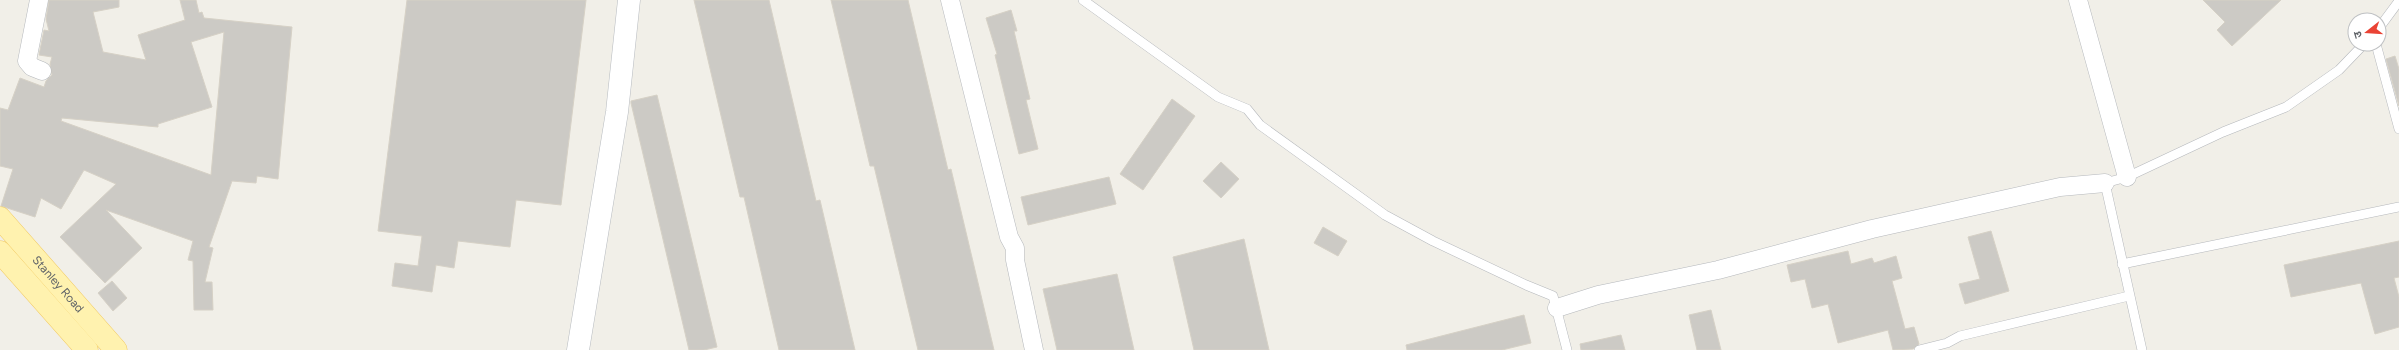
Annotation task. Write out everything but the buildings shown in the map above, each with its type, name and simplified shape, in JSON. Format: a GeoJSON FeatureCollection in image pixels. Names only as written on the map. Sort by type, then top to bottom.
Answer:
{"type":"FeatureCollection","features":[{"type":"Feature","properties":{"kind":"main road","name":"Stanley Road"},"geometry":{"type":"LineString","coordinates":[[0,218],[116,350]]}},
{"type":"Feature","properties":{"kind":"main road","name":"Stanley Road"},"geometry":{"type":"LineString","coordinates":[[0,252],[87,350]]}},
{"type":"Feature","properties":{"kind":"street"},"geometry":{"type":"LineString","coordinates":[[39,0],[27,61],[32,67],[42,72]]}},
{"type":"Feature","properties":{"kind":"street"},"geometry":{"type":"LineString","coordinates":[[578,350],[617,112],[629,0]]}},
{"type":"Feature","properties":{"kind":"street"},"geometry":{"type":"LineString","coordinates":[[950,0],[1009,237],[1015,248],[1015,260],[1034,350]]}},
{"type":"Feature","properties":{"kind":"street"},"geometry":{"type":"LineString","coordinates":[[2078,0],[2127,177]]}},
{"type":"Feature","properties":{"kind":"street"},"geometry":{"type":"LineString","coordinates":[[1557,308],[1598,295],[1718,270],[1872,229],[2060,187],[2105,183]]}},
{"type":"Feature","properties":{"kind":"lane"},"geometry":{"type":"LineString","coordinates":[[1083,0],[1218,97],[1247,109],[1260,125],[1385,215],[1447,248],[1526,286],[1553,296],[1567,350]]}},
{"type":"Feature","properties":{"kind":"lane"},"geometry":{"type":"LineString","coordinates":[[2387,17],[2399,1]]}},
{"type":"Feature","properties":{"kind":"lane"},"geometry":{"type":"LineString","coordinates":[[2142,350],[2105,183],[2127,177],[2223,132],[2286,107],[2339,70],[2356,52]]}},
{"type":"Feature","properties":{"kind":"lane"},"geometry":{"type":"LineString","coordinates":[[2378,52],[2399,129]]}},
{"type":"Feature","properties":{"kind":"lane"},"geometry":{"type":"LineString","coordinates":[[2122,264],[2399,207]]}},
{"type":"Feature","properties":{"kind":"lane"},"geometry":{"type":"LineString","coordinates":[[1919,350],[1948,346],[1960,336],[2129,296]]}}]}
